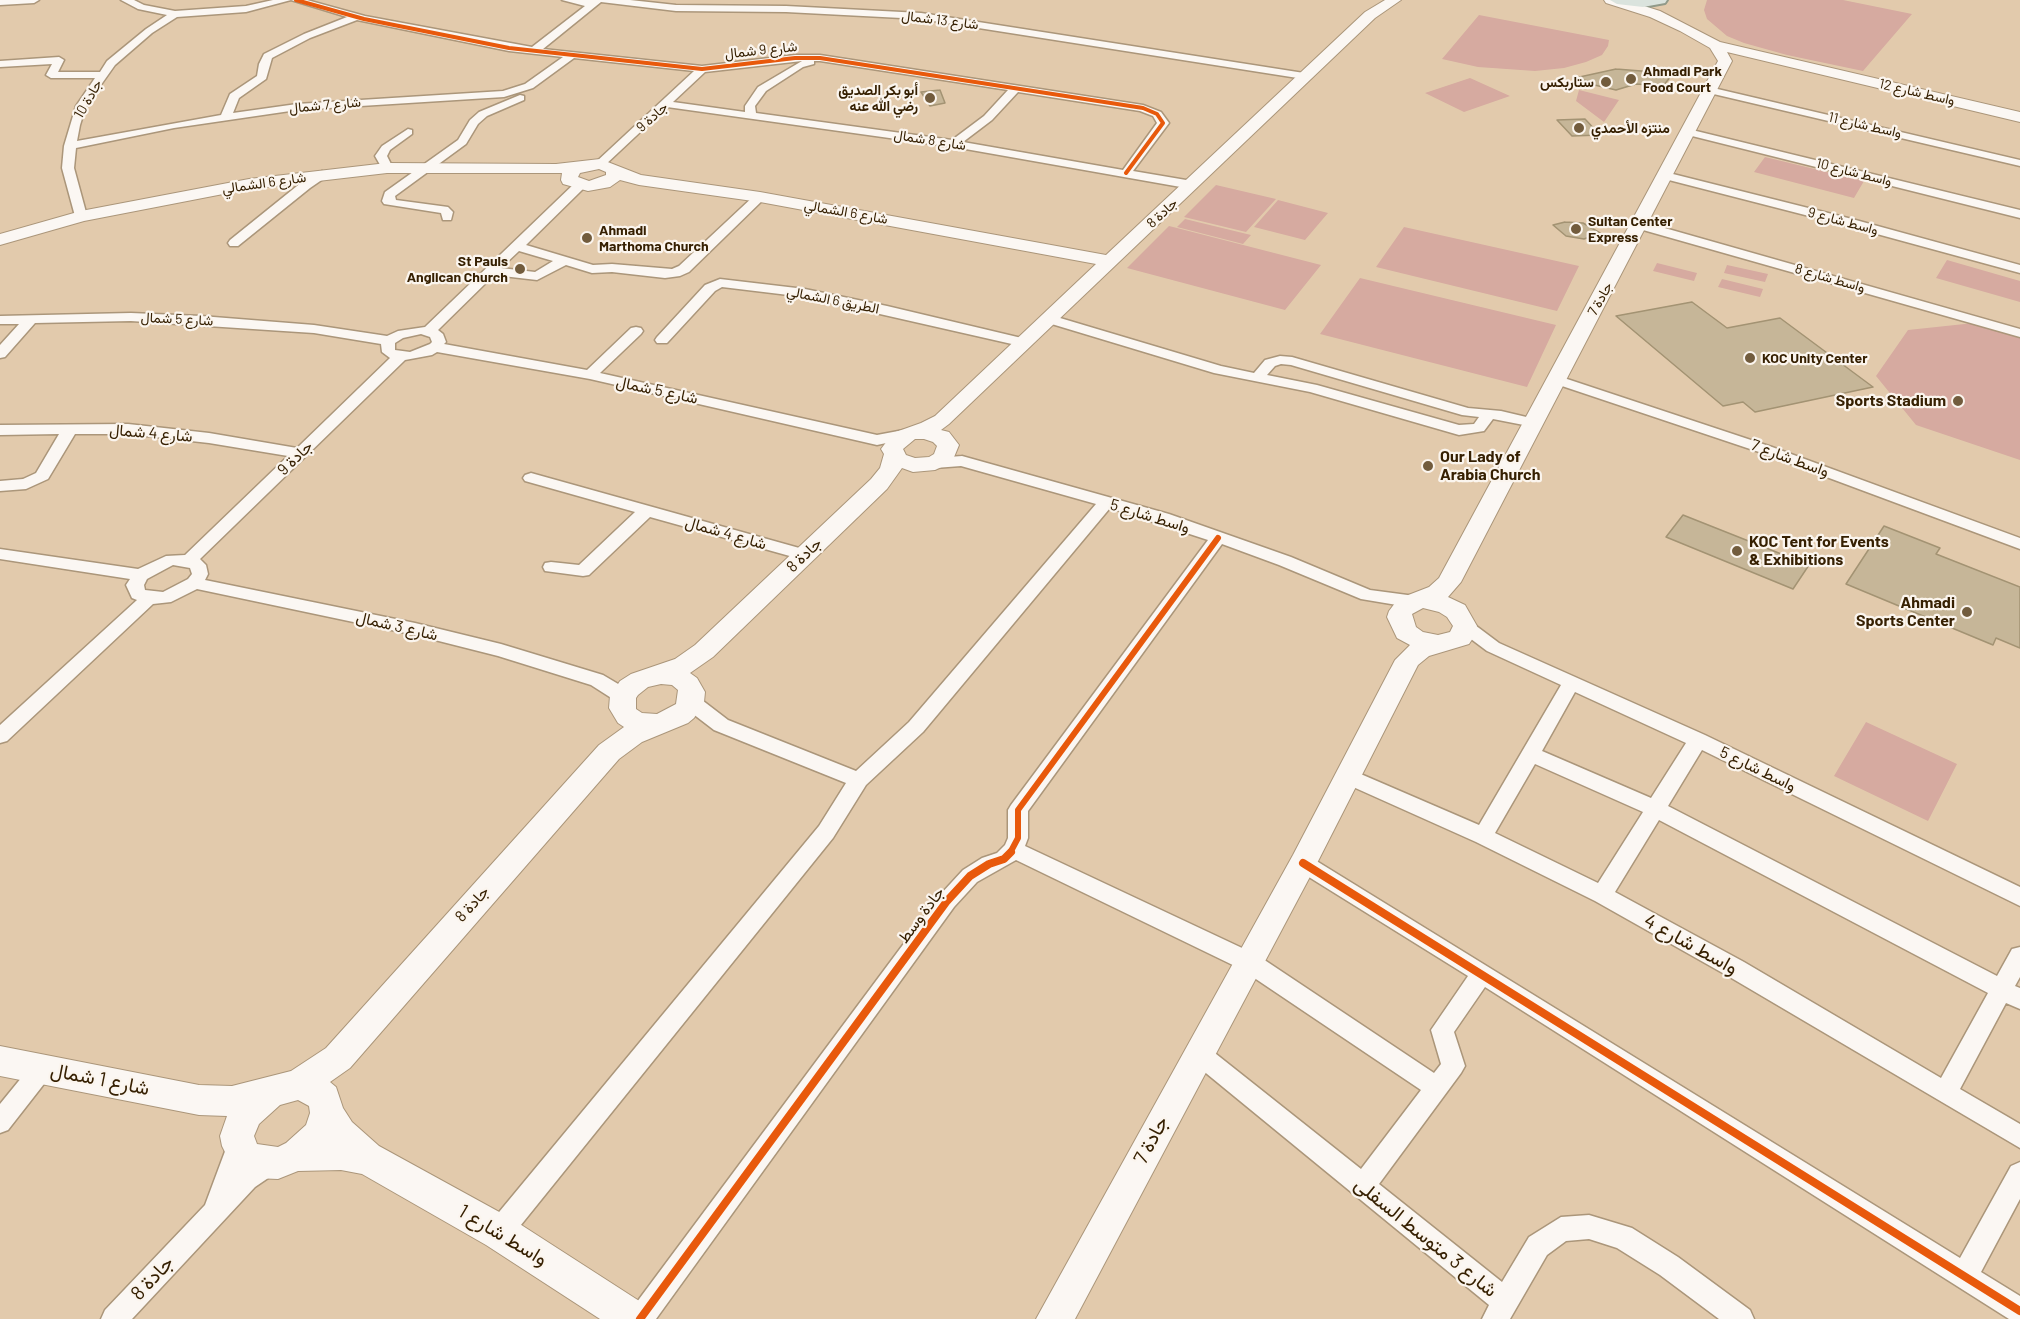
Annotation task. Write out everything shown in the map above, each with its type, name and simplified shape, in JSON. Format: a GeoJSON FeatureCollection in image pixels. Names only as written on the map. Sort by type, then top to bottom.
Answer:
{"type":"FeatureCollection","features":[{"type":"Feature","properties":{"kind":"main road","name":"جادة 8"},"geometry":{"type":"LineString","coordinates":[[879,484],[944,457],[948,441],[1025,343],[1302,78],[1388,3],[1405,0]]}},
{"type":"Feature","properties":{"kind":"main road"},"geometry":{"type":"LineString","coordinates":[[1611,0],[1655,14],[1685,28],[1720,53]]}},
{"type":"Feature","properties":{"kind":"main road"},"geometry":{"type":"LineString","coordinates":[[1617,0],[1643,3],[1660,0]]}},
{"type":"Feature","properties":{"kind":"main road"},"geometry":{"type":"LineString","coordinates":[[1669,0],[1673,15],[1685,28]]}},
{"type":"Feature","properties":{"kind":"main road","name":"واسط شارع 12"},"geometry":{"type":"LineString","coordinates":[[1720,53],[1813,69],[2020,117]]}},
{"type":"Feature","properties":{"kind":"main road","name":"جادة 7"},"geometry":{"type":"LineString","coordinates":[[1418,601],[1438,593],[1449,582],[1688,132],[1709,90],[1720,53]]}},
{"type":"Feature","properties":{"kind":"main road"},"geometry":{"type":"LineString","coordinates":[[600,164],[612,167],[610,178]]}},
{"type":"Feature","properties":{"kind":"main road","name":"شارع 6 الشمالي"},"geometry":{"type":"LineString","coordinates":[[0,240],[81,216],[249,184],[387,168],[534,169],[600,164]]}},
{"type":"Feature","properties":{"kind":"main road"},"geometry":{"type":"LineString","coordinates":[[574,181],[575,169],[582,166]]}},
{"type":"Feature","properties":{"kind":"main road","name":"شارع 6 الشمالي"},"geometry":{"type":"LineString","coordinates":[[534,169],[574,181],[610,178],[760,197],[1044,249],[1108,263]]}},
{"type":"Feature","properties":{"kind":"main road"},"geometry":{"type":"LineString","coordinates":[[912,433],[924,432],[948,441]]}},
{"type":"Feature","properties":{"kind":"main road","name":"جادة 8"},"geometry":{"type":"LineString","coordinates":[[609,752],[637,690],[684,665],[704,651],[879,484],[891,469],[894,443],[912,433]]}},
{"type":"Feature","properties":{"kind":"main road"},"geometry":{"type":"LineString","coordinates":[[893,455],[904,463],[930,464]]}},
{"type":"Feature","properties":{"kind":"main road"},"geometry":{"type":"LineString","coordinates":[[1449,582],[1448,596],[1453,631]]}},
{"type":"Feature","properties":{"kind":"main road"},"geometry":{"type":"LineString","coordinates":[[1418,601],[1446,604],[1453,631],[1420,650],[1405,639],[1399,617],[1401,610],[1418,601]]}},
{"type":"Feature","properties":{"kind":"main road","name":"جادة 7"},"geometry":{"type":"LineString","coordinates":[[1055,1319],[1349,777],[1405,639]]}},
{"type":"Feature","properties":{"kind":"main road","name":"جادة 8"},"geometry":{"type":"LineString","coordinates":[[283,1159],[319,1135],[304,1098],[329,1077],[338,1058],[609,752],[632,735],[679,716],[691,697],[696,672],[704,651]]}},
{"type":"Feature","properties":{"kind":"main road"},"geometry":{"type":"LineString","coordinates":[[664,722],[636,722],[627,716],[637,690],[678,677],[688,684],[691,697]]}},
{"type":"Feature","properties":{"kind":"main road","name":"شارع 1 شمال"},"geometry":{"type":"LineString","coordinates":[[0,1061],[199,1100],[304,1098]]}},
{"type":"Feature","properties":{"kind":"main road"},"geometry":{"type":"LineString","coordinates":[[238,1141],[240,1125],[247,1113],[304,1098]]}},
{"type":"Feature","properties":{"kind":"main road","name":"واسط شارع 1"},"geometry":{"type":"LineString","coordinates":[[304,1098],[367,1158],[499,1232],[634,1319]]}},
{"type":"Feature","properties":{"kind":"main road"},"geometry":{"type":"LineString","coordinates":[[199,1100],[238,1141],[244,1156],[255,1162],[283,1159]]}},
{"type":"Feature","properties":{"kind":"main road","name":"واسط شارع 1"},"geometry":{"type":"LineString","coordinates":[[283,1159],[341,1154],[367,1158]]}},
{"type":"Feature","properties":{"kind":"street"},"geometry":{"type":"LineString","coordinates":[[0,2],[34,0]]}},
{"type":"Feature","properties":{"kind":"street"},"geometry":{"type":"LineString","coordinates":[[126,0],[141,7],[175,14],[246,9],[286,0]]}},
{"type":"Feature","properties":{"kind":"street","name":"شارع 9 شمال"},"geometry":{"type":"LineString","coordinates":[[296,0],[356,17],[450,38],[534,51],[572,60],[702,69],[795,58],[820,58],[1143,108],[1157,114],[1162,123],[1126,173]]}},
{"type":"Feature","properties":{"kind":"street"},"geometry":{"type":"LineString","coordinates":[[567,0],[595,2]]}},
{"type":"Feature","properties":{"kind":"street","name":"شارع 13 شمال"},"geometry":{"type":"LineString","coordinates":[[604,0],[676,8],[786,9],[921,16],[1302,78]]}},
{"type":"Feature","properties":{"kind":"street"},"geometry":{"type":"LineString","coordinates":[[534,51],[595,2]]}},
{"type":"Feature","properties":{"kind":"street","name":"جادة 10"},"geometry":{"type":"LineString","coordinates":[[81,216],[68,168],[74,125],[81,106],[111,63],[149,31],[175,14]]}},
{"type":"Feature","properties":{"kind":"street"},"geometry":{"type":"LineString","coordinates":[[226,117],[234,96],[262,77],[268,56],[307,36],[356,17]]}},
{"type":"Feature","properties":{"kind":"street"},"geometry":{"type":"LineString","coordinates":[[752,115],[750,106],[762,89],[799,65],[820,58]]}},
{"type":"Feature","properties":{"kind":"street"},"geometry":{"type":"LineString","coordinates":[[0,64],[59,60],[51,75],[102,75]]}},
{"type":"Feature","properties":{"kind":"street"},"geometry":{"type":"LineString","coordinates":[[447,217],[447,212],[444,210],[388,201],[389,195],[462,142],[474,122],[483,114],[525,96],[572,60]]}},
{"type":"Feature","properties":{"kind":"street","name":"شارع 7 شمال"},"geometry":{"type":"LineString","coordinates":[[70,146],[226,117],[347,103],[504,94],[529,86],[572,60]]}},
{"type":"Feature","properties":{"kind":"street","name":"جادة 9"},"geometry":{"type":"LineString","coordinates":[[600,164],[702,69]]}},
{"type":"Feature","properties":{"kind":"street"},"geometry":{"type":"LineString","coordinates":[[954,144],[988,118],[1016,88]]}},
{"type":"Feature","properties":{"kind":"street","name":"واسط شارع 11"},"geometry":{"type":"LineString","coordinates":[[1709,90],[2020,163]]}},
{"type":"Feature","properties":{"kind":"street","name":"شارع 8 شمال"},"geometry":{"type":"LineString","coordinates":[[666,104],[954,144],[1192,185]]}},
{"type":"Feature","properties":{"kind":"street"},"geometry":{"type":"LineString","coordinates":[[387,168],[381,156],[386,148],[408,132]]}},
{"type":"Feature","properties":{"kind":"street","name":"واسط شارع 10"},"geometry":{"type":"LineString","coordinates":[[1688,132],[2020,214]]}},
{"type":"Feature","properties":{"kind":"street"},"geometry":{"type":"LineString","coordinates":[[234,243],[306,185],[322,175]]}},
{"type":"Feature","properties":{"kind":"street","name":"واسط شارع 9"},"geometry":{"type":"LineString","coordinates":[[1665,176],[1848,222],[2020,269]]}},
{"type":"Feature","properties":{"kind":"street"},"geometry":{"type":"LineString","coordinates":[[429,331],[517,246],[574,181]]}},
{"type":"Feature","properties":{"kind":"street"},"geometry":{"type":"LineString","coordinates":[[517,246],[592,268],[616,268],[665,274],[679,272],[760,197]]}},
{"type":"Feature","properties":{"kind":"street","name":"واسط شارع 8"},"geometry":{"type":"LineString","coordinates":[[1640,225],[2020,333]]}},
{"type":"Feature","properties":{"kind":"street"},"geometry":{"type":"LineString","coordinates":[[491,271],[537,276],[565,260]]}},
{"type":"Feature","properties":{"kind":"street","name":"الطريق 6 الشمالي"},"geometry":{"type":"LineString","coordinates":[[662,340],[710,288],[720,283],[805,293],[888,310],[1025,343]]}},
{"type":"Feature","properties":{"kind":"street","name":"شارع 5 شمال"},"geometry":{"type":"LineString","coordinates":[[0,320],[130,318],[201,320],[314,330],[389,341]]}},
{"type":"Feature","properties":{"kind":"street"},"geometry":{"type":"LineString","coordinates":[[0,354],[32,319]]}},
{"type":"Feature","properties":{"kind":"street"},"geometry":{"type":"LineString","coordinates":[[1050,319],[1219,370],[1258,376],[1343,396],[1459,430],[1479,428],[1489,414]]}},
{"type":"Feature","properties":{"kind":"street"},"geometry":{"type":"LineString","coordinates":[[429,331],[439,338],[435,347],[419,355],[401,356],[389,352],[387,346],[389,341],[406,332],[429,331]]}},
{"type":"Feature","properties":{"kind":"street"},"geometry":{"type":"LineString","coordinates":[[590,375],[636,331]]}},
{"type":"Feature","properties":{"kind":"street","name":"شارع 5 شمال"},"geometry":{"type":"LineString","coordinates":[[435,347],[590,375],[877,440],[912,433]]}},
{"type":"Feature","properties":{"kind":"street","name":"جادة 9"},"geometry":{"type":"LineString","coordinates":[[189,560],[401,356]]}},
{"type":"Feature","properties":{"kind":"street"},"geometry":{"type":"LineString","coordinates":[[1258,376],[1270,363],[1286,360],[1460,410],[1534,423]]}},
{"type":"Feature","properties":{"kind":"street","name":"واسط شارع 7"},"geometry":{"type":"LineString","coordinates":[[1558,380],[1767,450],[2020,544]]}},
{"type":"Feature","properties":{"kind":"street"},"geometry":{"type":"LineString","coordinates":[[0,486],[26,484],[42,476],[70,429]]}},
{"type":"Feature","properties":{"kind":"street","name":"شارع 4 شمال"},"geometry":{"type":"LineString","coordinates":[[0,430],[128,429],[208,438],[300,453]]}},
{"type":"Feature","properties":{"kind":"street","name":"شارع 5 شمال"},"geometry":{"type":"LineString","coordinates":[[877,440],[893,455]]}},
{"type":"Feature","properties":{"kind":"street","name":"واسط شارع 5"},"geometry":{"type":"LineString","coordinates":[[948,441],[1107,502],[1163,518],[1285,561],[1367,594],[1418,601]]}},
{"type":"Feature","properties":{"kind":"street","name":"شارع 4 شمال"},"geometry":{"type":"LineString","coordinates":[[531,478],[804,555]]}},
{"type":"Feature","properties":{"kind":"street"},"geometry":{"type":"LineString","coordinates":[[499,1232],[826,832],[859,780],[916,727],[1107,502]]}},
{"type":"Feature","properties":{"kind":"street"},"geometry":{"type":"LineString","coordinates":[[551,567],[583,571],[647,510]]}},
{"type":"Feature","properties":{"kind":"street"},"geometry":{"type":"LineString","coordinates":[[1218,538],[1018,810],[1017,838],[1013,850],[1249,962],[1437,1088]]}},
{"type":"Feature","properties":{"kind":"street"},"geometry":{"type":"LineString","coordinates":[[0,554],[141,575]]}},
{"type":"Feature","properties":{"kind":"street"},"geometry":{"type":"LineString","coordinates":[[172,560],[189,560],[198,566],[200,574],[194,583],[181,592],[165,598],[149,598],[138,594],[135,585],[141,575],[155,566],[172,560]]}},
{"type":"Feature","properties":{"kind":"street","name":"شارع 3 شمال"},"geometry":{"type":"LineString","coordinates":[[194,583],[501,650],[597,680],[615,688],[637,690]]}},
{"type":"Feature","properties":{"kind":"street","name":"واسط شارع 5"},"geometry":{"type":"LineString","coordinates":[[1367,594],[1405,639]]}},
{"type":"Feature","properties":{"kind":"street"},"geometry":{"type":"LineString","coordinates":[[0,736],[149,598]]}},
{"type":"Feature","properties":{"kind":"street","name":"واسط شارع 5"},"geometry":{"type":"LineString","coordinates":[[1453,631],[1698,740],[2020,897]]}},
{"type":"Feature","properties":{"kind":"street"},"geometry":{"type":"LineString","coordinates":[[1483,836],[1572,682]]}},
{"type":"Feature","properties":{"kind":"street"},"geometry":{"type":"LineString","coordinates":[[691,697],[721,725]]}},
{"type":"Feature","properties":{"kind":"street"},"geometry":{"type":"LineString","coordinates":[[664,722],[721,725],[859,780]]}},
{"type":"Feature","properties":{"kind":"street"},"geometry":{"type":"LineString","coordinates":[[1602,895],[1698,740]]}},
{"type":"Feature","properties":{"kind":"street"},"geometry":{"type":"LineString","coordinates":[[1531,754],[1656,809],[2011,994]]}},
{"type":"Feature","properties":{"kind":"street","name":"واسط شارع 4"},"geometry":{"type":"LineString","coordinates":[[1349,777],[1483,836],[1602,895],[1736,969],[2020,1137]]}},
{"type":"Feature","properties":{"kind":"street","name":"جادة وسط"},"geometry":{"type":"LineString","coordinates":[[640,1319],[947,901],[970,876],[988,864],[1004,859],[1013,850]]}},
{"type":"Feature","properties":{"kind":"street"},"geometry":{"type":"LineString","coordinates":[[1303,863],[2020,1311]]}},
{"type":"Feature","properties":{"kind":"street"},"geometry":{"type":"LineString","coordinates":[[1946,1092],[2011,994],[2020,956]]}},
{"type":"Feature","properties":{"kind":"street"},"geometry":{"type":"LineString","coordinates":[[1363,1186],[1453,1066],[1442,1030],[1482,973]]}},
{"type":"Feature","properties":{"kind":"street","name":"شارع 3 متوسط السفلى"},"geometry":{"type":"LineString","coordinates":[[1198,1053],[1363,1186],[1500,1310],[1538,1246],[1561,1229],[1589,1227],[1623,1237],[1669,1266],[1741,1319]]}},
{"type":"Feature","properties":{"kind":"street"},"geometry":{"type":"LineString","coordinates":[[0,1122],[43,1068]]}},
{"type":"Feature","properties":{"kind":"street","name":"جادة 8"},"geometry":{"type":"LineString","coordinates":[[215,1211],[238,1141]]}},
{"type":"Feature","properties":{"kind":"street","name":"جادة 8"},"geometry":{"type":"LineString","coordinates":[[114,1319],[246,1179],[283,1159]]}},
{"type":"Feature","properties":{"kind":"street"},"geometry":{"type":"LineString","coordinates":[[1965,1275],[2020,1174]]}},
{"type":"Feature","properties":{"kind":"shaded area"},"geometry":{"type":"Polygon","coordinates":[[[1707,0],[1843,0],[1912,14],[1863,71],[1787,55],[1727,36],[1707,19],[1704,10],[1707,0]]]}},
{"type":"Feature","properties":{"kind":"shaded area"},"geometry":{"type":"Polygon","coordinates":[[[1479,15],[1609,40],[1608,46],[1602,55],[1586,62],[1564,68],[1535,71],[1478,67],[1442,59],[1479,15]]]}},
{"type":"Feature","properties":{"kind":"shaded area"},"geometry":{"type":"Polygon","coordinates":[[[1470,78],[1510,96],[1464,112],[1425,93],[1470,78]]]}},
{"type":"Feature","properties":{"kind":"shaded area"},"geometry":{"type":"Polygon","coordinates":[[[1579,90],[1619,100],[1604,122],[1576,101],[1579,90]]]}},
{"type":"Feature","properties":{"kind":"shaded area"},"geometry":{"type":"Polygon","coordinates":[[[1765,157],[1864,181],[1854,198],[1754,172],[1765,157]]]}},
{"type":"Feature","properties":{"kind":"shaded area"},"geometry":{"type":"Polygon","coordinates":[[[1216,185],[1276,199],[1246,232],[1184,217],[1216,185]]]}},
{"type":"Feature","properties":{"kind":"shaded area"},"geometry":{"type":"Polygon","coordinates":[[[1278,200],[1328,213],[1305,240],[1254,227],[1278,200]]]}},
{"type":"Feature","properties":{"kind":"shaded area"},"geometry":{"type":"Polygon","coordinates":[[[1185,219],[1251,235],[1243,244],[1177,227],[1185,219]]]}},
{"type":"Feature","properties":{"kind":"shaded area"},"geometry":{"type":"Polygon","coordinates":[[[1169,226],[1321,265],[1285,310],[1127,268],[1169,226]]]}},
{"type":"Feature","properties":{"kind":"shaded area"},"geometry":{"type":"Polygon","coordinates":[[[1404,227],[1579,266],[1557,311],[1376,267],[1404,227]]]}},
{"type":"Feature","properties":{"kind":"shaded area"},"geometry":{"type":"Polygon","coordinates":[[[1947,260],[2020,281],[2020,302],[1936,278],[1947,260]]]}},
{"type":"Feature","properties":{"kind":"shaded area"},"geometry":{"type":"Polygon","coordinates":[[[1657,263],[1697,273],[1694,281],[1653,271],[1657,263]]]}},
{"type":"Feature","properties":{"kind":"shaded area"},"geometry":{"type":"Polygon","coordinates":[[[1727,265],[1768,274],[1765,282],[1724,273],[1727,265]]]}},
{"type":"Feature","properties":{"kind":"shaded area"},"geometry":{"type":"Polygon","coordinates":[[[1360,278],[1556,325],[1527,387],[1320,334],[1360,278]]]}},
{"type":"Feature","properties":{"kind":"shaded area"},"geometry":{"type":"Polygon","coordinates":[[[1722,279],[1763,289],[1760,297],[1718,287],[1722,279]]]}},
{"type":"Feature","properties":{"kind":"shaded area","name":"Sports Stadium"},"geometry":{"type":"Polygon","coordinates":[[[1974,323],[2020,338],[2020,460],[1916,425],[1876,376],[1908,330],[1974,323]]]}},
{"type":"Feature","properties":{"kind":"shaded area"},"geometry":{"type":"Polygon","coordinates":[[[1866,722],[1957,764],[1928,821],[1834,776],[1866,722]]]}},
{"type":"Feature","properties":{"kind":"building","name":"Ahmadi Park Food Court"},"geometry":{"type":"Polygon","coordinates":[[[1616,69],[1672,75],[1663,86],[1636,84],[1616,90],[1575,78],[1616,69]]]}},
{"type":"Feature","properties":{"kind":"building","name":"أبو بكر الصديق رضي الله عنه"},"geometry":{"type":"Polygon","coordinates":[[[940,90],[945,103],[930,106],[921,92],[940,90]]]}},
{"type":"Feature","properties":{"kind":"building","name":"منتزه الأحمدي"},"geometry":{"type":"Polygon","coordinates":[[[1585,119],[1600,135],[1572,136],[1557,120],[1585,119]]]}},
{"type":"Feature","properties":{"kind":"building","name":"Sultan Center Express"},"geometry":{"type":"Polygon","coordinates":[[[1565,222],[1583,223],[1600,233],[1584,239],[1566,236],[1553,225],[1565,222]]]}},
{"type":"Feature","properties":{"kind":"building","name":"KOC Unity Center"},"geometry":{"type":"Polygon","coordinates":[[[1692,302],[1727,328],[1780,318],[1873,387],[1755,412],[1743,402],[1723,406],[1616,316],[1692,302]]]}},
{"type":"Feature","properties":{"kind":"building","name":"KOC Tent for Events & Exhibitions"},"geometry":{"type":"Polygon","coordinates":[[[1683,515],[1809,565],[1793,589],[1666,537],[1683,515]]]}},
{"type":"Feature","properties":{"kind":"building","name":"Ahmadi Sports Center"},"geometry":{"type":"Polygon","coordinates":[[[1884,526],[1940,548],[1936,554],[2020,587],[2020,648],[1996,638],[1993,645],[1846,584],[1884,526]]]}},
{"type":"Feature","properties":{"kind":"cycle path"},"geometry":{"type":"LineString","coordinates":[[296,0],[364,19],[509,48],[702,69],[795,58],[820,58],[1143,108],[1157,114],[1163,123],[1126,173]]}},
{"type":"Feature","properties":{"kind":"cycle path"},"geometry":{"type":"LineString","coordinates":[[640,1319],[947,901],[970,876],[989,864],[1004,859],[1013,850],[1018,838],[1018,810],[1218,538]]}},
{"type":"Feature","properties":{"kind":"cycle path"},"geometry":{"type":"LineString","coordinates":[[1303,863],[2020,1311]]}},
{"type":"Feature","properties":{"kind":"place","name":"Ahmadi Park Food Court"},"geometry":{"type":"Point","coordinates":[1631,79]}},
{"type":"Feature","properties":{"kind":"place","name":"ستاربكس"},"geometry":{"type":"Point","coordinates":[1606,82]}},
{"type":"Feature","properties":{"kind":"place","name":"أبو بكر الصديق رضي الله عنه"},"geometry":{"type":"Point","coordinates":[930,98]}},
{"type":"Feature","properties":{"kind":"place","name":"منتزه الأحمدي"},"geometry":{"type":"Point","coordinates":[1579,128]}},
{"type":"Feature","properties":{"kind":"place","name":"Sultan Center Express"},"geometry":{"type":"Point","coordinates":[1576,229]}},
{"type":"Feature","properties":{"kind":"place","name":"Ahmadi Marthoma Church"},"geometry":{"type":"Point","coordinates":[587,238]}},
{"type":"Feature","properties":{"kind":"place","name":"St Pauls Anglican Church"},"geometry":{"type":"Point","coordinates":[520,269]}},
{"type":"Feature","properties":{"kind":"place","name":"KOC Unity Center"},"geometry":{"type":"Point","coordinates":[1750,358]}},
{"type":"Feature","properties":{"kind":"place","name":"Sports Stadium"},"geometry":{"type":"Point","coordinates":[1958,401]}},
{"type":"Feature","properties":{"kind":"place","name":"Our Lady of Arabia Church"},"geometry":{"type":"Point","coordinates":[1428,466]}},
{"type":"Feature","properties":{"kind":"place","name":"KOC Tent for Events & Exhibitions"},"geometry":{"type":"Point","coordinates":[1737,551]}},
{"type":"Feature","properties":{"kind":"place","name":"Ahmadi Sports Center"},"geometry":{"type":"Point","coordinates":[1967,612]}}]}
